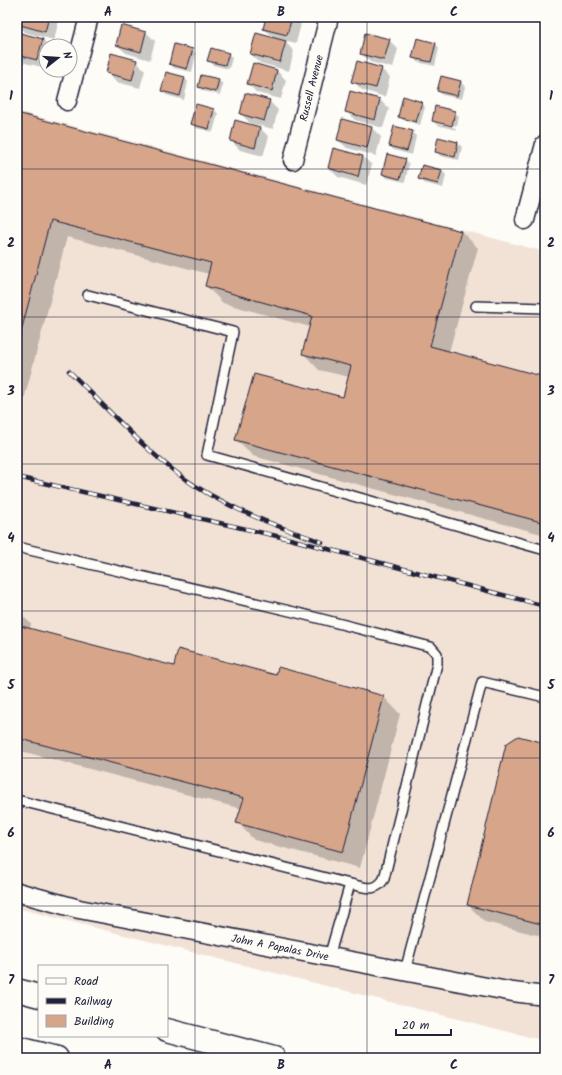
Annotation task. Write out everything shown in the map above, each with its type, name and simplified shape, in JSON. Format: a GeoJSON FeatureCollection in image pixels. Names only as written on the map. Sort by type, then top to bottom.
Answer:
{"type":"FeatureCollection","features":[{"type":"Feature","properties":{"kind":"highway"},"geometry":{"type":"LineString","coordinates":[[17,990],[38,996]]}},
{"type":"Feature","properties":{"kind":"highway"},"geometry":{"type":"LineString","coordinates":[[168,1030],[274,1058]]}},
{"type":"Feature","properties":{"kind":"highway"},"geometry":{"type":"LineString","coordinates":[[17,1048],[57,1058]]}},
{"type":"Feature","properties":{"kind":"street"},"geometry":{"type":"LineString","coordinates":[[67,101],[89,17]]}},
{"type":"Feature","properties":{"kind":"street","name":"Russell Avenue"},"geometry":{"type":"LineString","coordinates":[[293,160],[329,17]]}},
{"type":"Feature","properties":{"kind":"street"},"geometry":{"type":"LineString","coordinates":[[525,220],[545,144]]}},
{"type":"Feature","properties":{"kind":"street","name":"John A Papalas Drive"},"geometry":{"type":"LineString","coordinates":[[17,892],[79,909],[329,957],[545,996]]}},
{"type":"Feature","properties":{"kind":"lane"},"geometry":{"type":"LineString","coordinates":[[88,295],[233,332],[207,455],[545,550]]}},
{"type":"Feature","properties":{"kind":"lane"},"geometry":{"type":"LineString","coordinates":[[476,306],[545,308]]}},
{"type":"Feature","properties":{"kind":"lane"},"geometry":{"type":"LineString","coordinates":[[17,547],[294,612],[431,647],[437,654],[437,664],[384,879],[380,886],[373,889],[17,800]]}},
{"type":"Feature","properties":{"kind":"lane"},"geometry":{"type":"LineString","coordinates":[[405,971],[482,682],[545,697]]}},
{"type":"Feature","properties":{"kind":"lane"},"geometry":{"type":"LineString","coordinates":[[329,957],[350,884]]}},
{"type":"Feature","properties":{"kind":"shaded area"},"geometry":{"type":"Polygon","coordinates":[[[17,111],[545,252],[545,1041],[17,908],[17,111]]]}},
{"type":"Feature","properties":{"kind":"building"},"geometry":{"type":"Polygon","coordinates":[[[17,17],[49,17],[45,32],[17,24],[17,17]]]}},
{"type":"Feature","properties":{"kind":"building"},"geometry":{"type":"Polygon","coordinates":[[[266,17],[292,17],[287,35],[263,29],[266,17]]]}},
{"type":"Feature","properties":{"kind":"building"},"geometry":{"type":"Polygon","coordinates":[[[121,25],[146,32],[141,52],[116,45],[121,25]]]}},
{"type":"Feature","properties":{"kind":"building"},"geometry":{"type":"Polygon","coordinates":[[[17,32],[39,38],[38,38],[37,60],[17,55],[17,32]]]}},
{"type":"Feature","properties":{"kind":"building"},"geometry":{"type":"Polygon","coordinates":[[[256,33],[286,41],[280,62],[250,54],[256,33]]]}},
{"type":"Feature","properties":{"kind":"building"},"geometry":{"type":"Polygon","coordinates":[[[365,33],[390,39],[384,60],[360,54],[365,33]]]}},
{"type":"Feature","properties":{"kind":"building"},"geometry":{"type":"Polygon","coordinates":[[[417,38],[436,43],[431,62],[412,58],[417,38]]]}},
{"type":"Feature","properties":{"kind":"building"},"geometry":{"type":"Polygon","coordinates":[[[174,44],[193,49],[187,69],[169,64],[174,44]]]}},
{"type":"Feature","properties":{"kind":"building"},"geometry":{"type":"Polygon","coordinates":[[[211,48],[229,53],[225,65],[207,61],[211,48]]]}},
{"type":"Feature","properties":{"kind":"building"},"geometry":{"type":"Polygon","coordinates":[[[111,53],[137,60],[132,80],[106,73],[111,53]]]}},
{"type":"Feature","properties":{"kind":"building"},"geometry":{"type":"Polygon","coordinates":[[[357,61],[382,68],[376,88],[351,82],[357,61]]]}},
{"type":"Feature","properties":{"kind":"building"},"geometry":{"type":"Polygon","coordinates":[[[253,63],[277,70],[272,91],[247,84],[253,63]]]}},
{"type":"Feature","properties":{"kind":"building"},"geometry":{"type":"Polygon","coordinates":[[[166,72],[185,77],[180,96],[161,91],[166,72]]]}},
{"type":"Feature","properties":{"kind":"building"},"geometry":{"type":"Polygon","coordinates":[[[201,75],[219,79],[216,92],[198,87],[201,75]]]}},
{"type":"Feature","properties":{"kind":"building"},"geometry":{"type":"Polygon","coordinates":[[[441,76],[461,81],[457,96],[437,91],[441,76]]]}},
{"type":"Feature","properties":{"kind":"building"},"geometry":{"type":"Polygon","coordinates":[[[350,91],[380,99],[375,120],[345,112],[350,91]]]}},
{"type":"Feature","properties":{"kind":"building"},"geometry":{"type":"Polygon","coordinates":[[[245,93],[270,100],[264,121],[240,114],[245,93]]]}},
{"type":"Feature","properties":{"kind":"building"},"geometry":{"type":"Polygon","coordinates":[[[403,96],[422,102],[416,122],[398,117],[403,96]]]}},
{"type":"Feature","properties":{"kind":"building"},"geometry":{"type":"Polygon","coordinates":[[[196,104],[214,109],[209,129],[190,124],[196,104]]]}},
{"type":"Feature","properties":{"kind":"building"},"geometry":{"type":"Polygon","coordinates":[[[435,106],[455,111],[452,126],[432,121],[435,106]]]}},
{"type":"Feature","properties":{"kind":"building"},"geometry":{"type":"Polygon","coordinates":[[[17,113],[461,231],[430,346],[545,377],[545,523],[235,440],[254,374],[343,397],[351,366],[302,354],[312,316],[205,286],[211,263],[50,221],[17,347],[17,113]]]}},
{"type":"Feature","properties":{"kind":"building"},"geometry":{"type":"Polygon","coordinates":[[[342,119],[372,127],[367,148],[337,140],[342,119]]]}},
{"type":"Feature","properties":{"kind":"building"},"geometry":{"type":"Polygon","coordinates":[[[235,120],[260,127],[255,148],[230,141],[235,120]]]}},
{"type":"Feature","properties":{"kind":"building"},"geometry":{"type":"Polygon","coordinates":[[[394,126],[413,131],[407,151],[389,146],[394,126]]]}},
{"type":"Feature","properties":{"kind":"building"},"geometry":{"type":"Polygon","coordinates":[[[438,137],[458,142],[455,157],[435,152],[438,137]]]}},
{"type":"Feature","properties":{"kind":"building"},"geometry":{"type":"Polygon","coordinates":[[[333,148],[363,156],[358,177],[328,168],[333,148]]]}},
{"type":"Feature","properties":{"kind":"building"},"geometry":{"type":"Polygon","coordinates":[[[387,154],[406,159],[400,179],[382,174],[387,154]]]}},
{"type":"Feature","properties":{"kind":"building"},"geometry":{"type":"Polygon","coordinates":[[[422,165],[442,170],[438,184],[418,179],[422,165]]]}},
{"type":"Feature","properties":{"kind":"building"},"geometry":{"type":"Polygon","coordinates":[[[17,625],[174,666],[178,649],[276,675],[278,667],[384,696],[343,852],[236,823],[244,798],[17,738],[17,625]]]}},
{"type":"Feature","properties":{"kind":"building"},"geometry":{"type":"Polygon","coordinates":[[[518,736],[545,743],[545,925],[467,905],[506,744],[518,736]]]}},
{"type":"Feature","properties":{"kind":"railway"},"geometry":{"type":"LineString","coordinates":[[69,371],[147,448],[180,476],[227,504],[274,525],[322,542]]}},
{"type":"Feature","properties":{"kind":"railway"},"geometry":{"type":"LineString","coordinates":[[17,477],[290,539],[545,606]]}}]}
